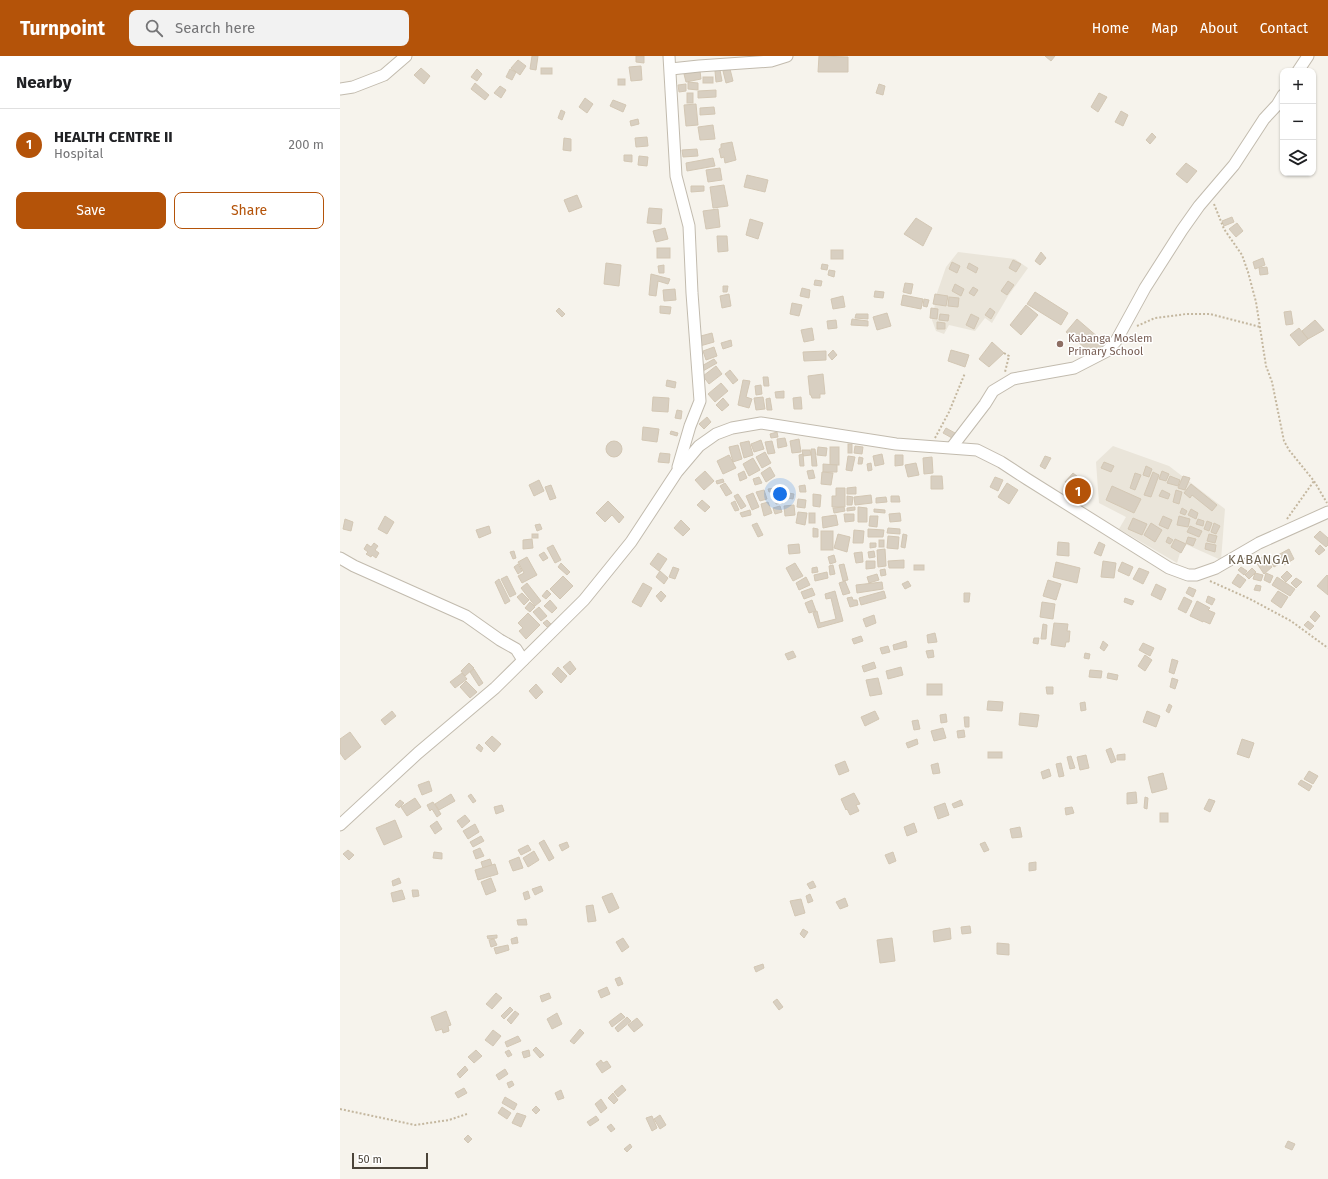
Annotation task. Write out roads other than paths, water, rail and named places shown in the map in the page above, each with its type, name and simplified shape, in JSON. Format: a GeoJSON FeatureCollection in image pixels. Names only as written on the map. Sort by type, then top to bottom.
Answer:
{"type":"FeatureCollection","features":[{"type":"Feature","properties":{"kind":"street"},"geometry":{"type":"LineString","coordinates":[[340,89],[353,87],[384,75],[406,56]]}},
{"type":"Feature","properties":{"kind":"street"},"geometry":{"type":"LineString","coordinates":[[669,56],[676,176],[689,226],[692,294],[700,401],[690,426],[677,472]]}},
{"type":"Feature","properties":{"kind":"street"},"geometry":{"type":"LineString","coordinates":[[671,70],[699,66],[771,61],[787,56]]}},
{"type":"Feature","properties":{"kind":"street"},"geometry":{"type":"LineString","coordinates":[[1300,68],[1308,56]]}},
{"type":"Feature","properties":{"kind":"street"},"geometry":{"type":"LineString","coordinates":[[952,447],[985,404],[993,391],[1002,385],[1013,379],[1074,368],[1107,351],[1120,333],[1167,253],[1200,206],[1234,165],[1264,119],[1280,100]]}},
{"type":"Feature","properties":{"kind":"street"},"geometry":{"type":"LineString","coordinates":[[340,825],[418,753],[495,688],[589,594],[631,542],[677,472],[698,446],[716,434],[732,428],[761,424],[896,444],[977,450],[1001,462],[1169,568],[1188,575],[1196,575],[1216,568],[1275,535],[1328,512]]}},
{"type":"Feature","properties":{"kind":"street"},"geometry":{"type":"LineString","coordinates":[[340,558],[354,566],[466,616],[500,640],[516,649],[523,660]]}},
{"type":"Feature","properties":{"kind":"place","name":"Kabanga Moslem Primary School"},"geometry":{"type":"Point","coordinates":[1060,344]}},
{"type":"Feature","properties":{"kind":"place","name":"HEALTH CENTRE II"},"geometry":{"type":"Point","coordinates":[1078,491]}},
{"type":"Feature","properties":{"kind":"district","name":"KABANGA"},"geometry":{"type":"Point","coordinates":[1259,559]}}]}
